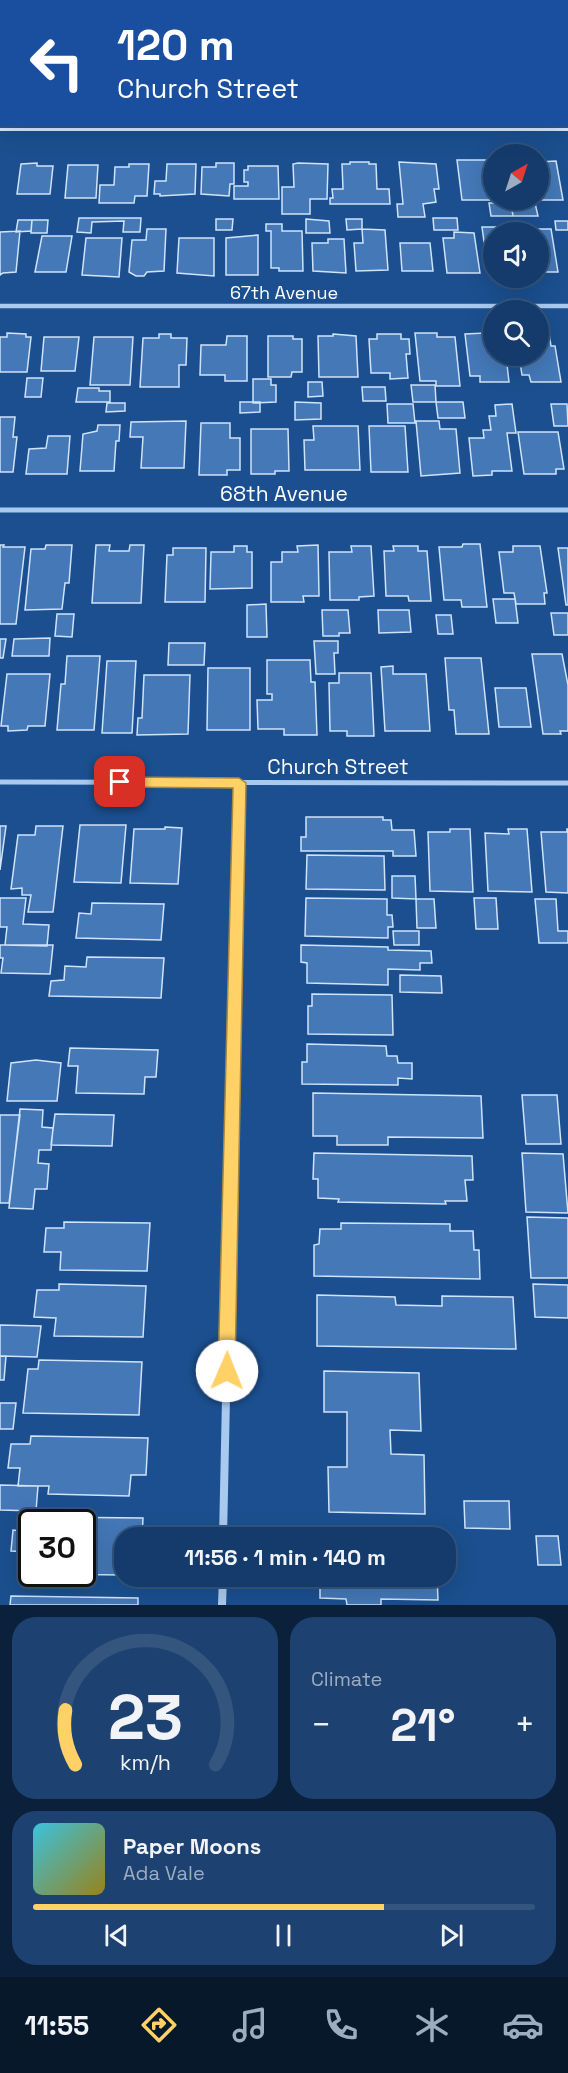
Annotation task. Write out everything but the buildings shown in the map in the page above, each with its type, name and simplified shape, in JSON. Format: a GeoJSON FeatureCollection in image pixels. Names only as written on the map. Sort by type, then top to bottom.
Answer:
{"type":"FeatureCollection","features":[{"type":"Feature","properties":{"kind":"street"},"geometry":{"type":"LineString","coordinates":[[0,128],[568,128]]}},
{"type":"Feature","properties":{"kind":"street","name":"67th Avenue"},"geometry":{"type":"LineString","coordinates":[[0,306],[568,306]]}},
{"type":"Feature","properties":{"kind":"street","name":"68th Avenue"},"geometry":{"type":"LineString","coordinates":[[0,510],[568,510]]}},
{"type":"Feature","properties":{"kind":"street","name":"Church Street"},"geometry":{"type":"LineString","coordinates":[[0,782],[568,783]]}},
{"type":"Feature","properties":{"kind":"street"},"geometry":{"type":"LineString","coordinates":[[223,1527],[239,783]]}},
{"type":"Feature","properties":{"kind":"street"},"geometry":{"type":"LineString","coordinates":[[222,1605],[223,1587]]}},
{"type":"Feature","properties":{"kind":"route"},"geometry":{"type":"LineString","coordinates":[[120,782],[239,783],[227,1371]]}}]}
